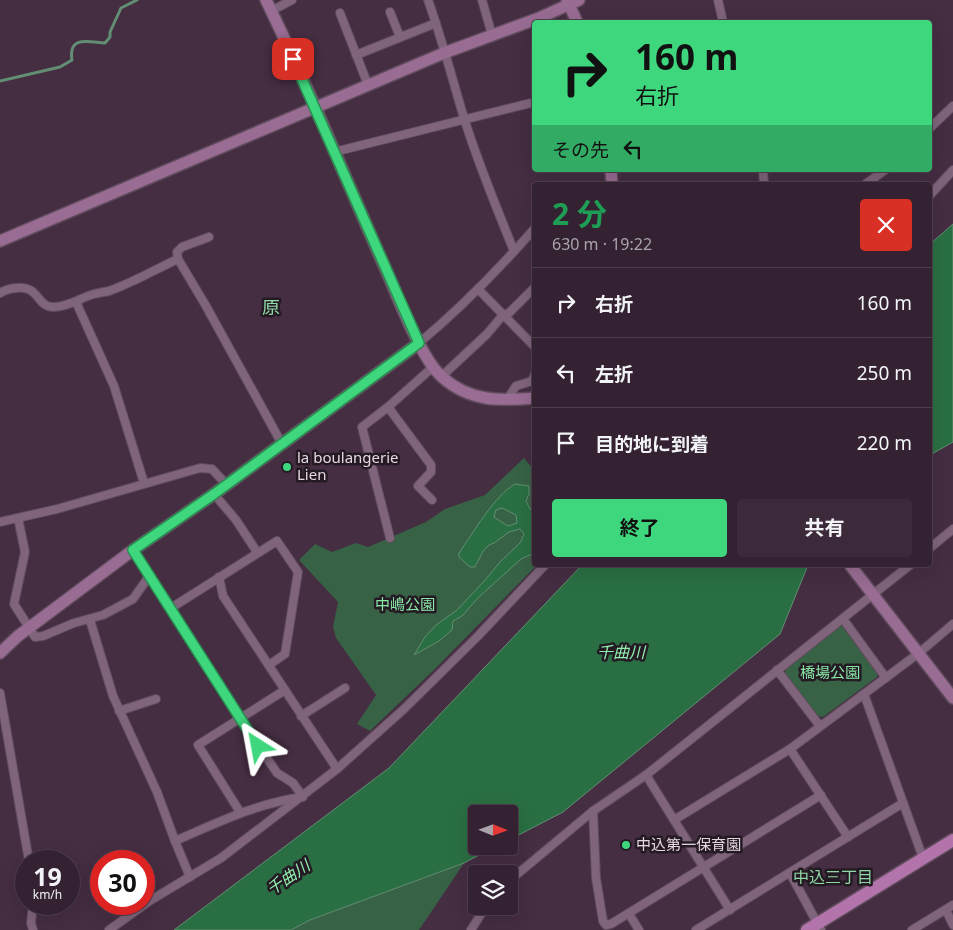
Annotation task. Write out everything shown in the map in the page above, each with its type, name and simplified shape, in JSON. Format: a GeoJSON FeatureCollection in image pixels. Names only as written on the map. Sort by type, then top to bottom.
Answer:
{"type":"FeatureCollection","features":[{"type":"Feature","properties":{"kind":"main road"},"geometry":{"type":"LineString","coordinates":[[815,928],[953,840]]}},
{"type":"Feature","properties":{"kind":"street"},"geometry":{"type":"LineString","coordinates":[[292,0],[269,5],[419,343],[433,367],[457,387],[475,396],[506,400],[532,398]]}},
{"type":"Feature","properties":{"kind":"street"},"geometry":{"type":"LineString","coordinates":[[428,0],[464,120],[514,251]]}},
{"type":"Feature","properties":{"kind":"street"},"geometry":{"type":"LineString","coordinates":[[482,0],[492,35]]}},
{"type":"Feature","properties":{"kind":"street"},"geometry":{"type":"LineString","coordinates":[[718,0],[723,20]]}},
{"type":"Feature","properties":{"kind":"street"},"geometry":{"type":"LineString","coordinates":[[0,241],[444,53],[572,2],[576,20]]}},
{"type":"Feature","properties":{"kind":"street"},"geometry":{"type":"LineString","coordinates":[[390,12],[400,37]]}},
{"type":"Feature","properties":{"kind":"street"},"geometry":{"type":"LineString","coordinates":[[340,13],[368,85]]}},
{"type":"Feature","properties":{"kind":"street"},"geometry":{"type":"LineString","coordinates":[[356,55],[436,23]]}},
{"type":"Feature","properties":{"kind":"street"},"geometry":{"type":"LineString","coordinates":[[334,152],[532,103]]}},
{"type":"Feature","properties":{"kind":"street"},"geometry":{"type":"LineString","coordinates":[[932,126],[953,106]]}},
{"type":"Feature","properties":{"kind":"street"},"geometry":{"type":"LineString","coordinates":[[932,193],[953,170]]}},
{"type":"Feature","properties":{"kind":"street"},"geometry":{"type":"LineString","coordinates":[[868,182],[882,172]]}},
{"type":"Feature","properties":{"kind":"street"},"geometry":{"type":"LineString","coordinates":[[209,238],[182,247],[177,252],[178,259],[282,444]]}},
{"type":"Feature","properties":{"kind":"street"},"geometry":{"type":"LineString","coordinates":[[0,653],[29,627],[133,550],[214,494],[419,343],[445,321],[514,251],[532,239]]}},
{"type":"Feature","properties":{"kind":"street"},"geometry":{"type":"LineString","coordinates":[[0,293],[4,290],[25,288],[33,292],[41,302],[55,307],[76,302],[92,294],[109,291],[178,259]]}},
{"type":"Feature","properties":{"kind":"street"},"geometry":{"type":"LineString","coordinates":[[478,289],[532,345]]}},
{"type":"Feature","properties":{"kind":"street"},"geometry":{"type":"LineString","coordinates":[[442,376],[532,290]]}},
{"type":"Feature","properties":{"kind":"street"},"geometry":{"type":"LineString","coordinates":[[76,302],[114,386],[144,483]]}},
{"type":"Feature","properties":{"kind":"street"},"geometry":{"type":"LineString","coordinates":[[390,538],[362,427],[388,407],[433,367]]}},
{"type":"Feature","properties":{"kind":"street"},"geometry":{"type":"LineString","coordinates":[[506,400],[516,386],[532,381]]}},
{"type":"Feature","properties":{"kind":"street"},"geometry":{"type":"LineString","coordinates":[[388,407],[431,466],[431,472],[418,486],[432,500]]}},
{"type":"Feature","properties":{"kind":"street"},"geometry":{"type":"LineString","coordinates":[[0,522],[57,509],[144,483],[206,468],[212,469],[217,473],[226,484]]}},
{"type":"Feature","properties":{"kind":"street"},"geometry":{"type":"LineString","coordinates":[[214,494],[236,520],[257,552]]}},
{"type":"Feature","properties":{"kind":"street"},"geometry":{"type":"LineString","coordinates":[[18,518],[25,552],[14,604],[35,637],[43,636],[74,623],[103,615],[133,599],[150,575]]}},
{"type":"Feature","properties":{"kind":"street"},"geometry":{"type":"LineString","coordinates":[[932,546],[953,530]]}},
{"type":"Feature","properties":{"kind":"street"},"geometry":{"type":"LineString","coordinates":[[171,608],[277,541],[298,572],[285,654],[269,665]]}},
{"type":"Feature","properties":{"kind":"street"},"geometry":{"type":"LineString","coordinates":[[133,550],[277,773],[293,783],[303,797]]}},
{"type":"Feature","properties":{"kind":"street"},"geometry":{"type":"LineString","coordinates":[[109,930],[151,900],[221,858],[303,797],[337,769],[404,709],[477,637],[543,567]]}},
{"type":"Feature","properties":{"kind":"street"},"geometry":{"type":"LineString","coordinates":[[852,567],[953,698]]}},
{"type":"Feature","properties":{"kind":"street"},"geometry":{"type":"LineString","coordinates":[[518,874],[593,811],[646,775],[843,619],[872,591],[907,567]]}},
{"type":"Feature","properties":{"kind":"street"},"geometry":{"type":"LineString","coordinates":[[219,578],[223,596],[337,769]]}},
{"type":"Feature","properties":{"kind":"street"},"geometry":{"type":"LineString","coordinates":[[843,619],[886,678]]}},
{"type":"Feature","properties":{"kind":"street"},"geometry":{"type":"LineString","coordinates":[[90,620],[113,696],[157,792],[190,877]]}},
{"type":"Feature","properties":{"kind":"street"},"geometry":{"type":"LineString","coordinates":[[674,820],[790,749],[919,653],[953,624]]}},
{"type":"Feature","properties":{"kind":"street"},"geometry":{"type":"LineString","coordinates":[[777,670],[820,726]]}},
{"type":"Feature","properties":{"kind":"street"},"geometry":{"type":"LineString","coordinates":[[302,716],[344,688]]}},
{"type":"Feature","properties":{"kind":"street"},"geometry":{"type":"LineString","coordinates":[[240,812],[198,745],[285,690]]}},
{"type":"Feature","properties":{"kind":"street"},"geometry":{"type":"LineString","coordinates":[[0,693],[27,850]]}},
{"type":"Feature","properties":{"kind":"street"},"geometry":{"type":"LineString","coordinates":[[864,694],[923,858]]}},
{"type":"Feature","properties":{"kind":"street"},"geometry":{"type":"LineString","coordinates":[[120,711],[156,699]]}},
{"type":"Feature","properties":{"kind":"street"},"geometry":{"type":"LineString","coordinates":[[790,749],[848,837]]}},
{"type":"Feature","properties":{"kind":"street"},"geometry":{"type":"LineString","coordinates":[[646,775],[730,910]]}},
{"type":"Feature","properties":{"kind":"street"},"geometry":{"type":"LineString","coordinates":[[593,811],[596,878],[605,927],[821,795]]}},
{"type":"Feature","properties":{"kind":"street"},"geometry":{"type":"LineString","coordinates":[[175,841],[240,812],[284,799],[303,797]]}},
{"type":"Feature","properties":{"kind":"street"},"geometry":{"type":"LineString","coordinates":[[696,930],[903,803]]}},
{"type":"Feature","properties":{"kind":"street"},"geometry":{"type":"LineString","coordinates":[[790,873],[815,928]]}},
{"type":"Feature","properties":{"kind":"street"},"geometry":{"type":"LineString","coordinates":[[912,930],[953,905]]}},
{"type":"Feature","properties":{"kind":"street"},"geometry":{"type":"LineString","coordinates":[[946,910],[953,925]]}},
{"type":"Feature","properties":{"kind":"street"},"geometry":{"type":"LineString","coordinates":[[629,914],[639,930]]}},
{"type":"Feature","properties":{"kind":"street"},"geometry":{"type":"LineString","coordinates":[[32,915],[33,930]]}},
{"type":"Feature","properties":{"kind":"street"},"geometry":{"type":"LineString","coordinates":[[471,930],[480,915]]}},
{"type":"Feature","properties":{"kind":"green space","name":"中嶋公園"},"geometry":{"type":"Polygon","coordinates":[[[524,458],[532,467],[532,567],[535,567],[434,670],[370,731],[357,724],[376,695],[336,638],[333,627],[338,602],[299,560],[315,544],[332,552],[356,543],[368,547],[426,522],[445,509],[485,495],[524,458]]]}},
{"type":"Feature","properties":{"kind":"green space","name":"橋場公園"},"geometry":{"type":"Polygon","coordinates":[[[839,625],[846,627],[877,672],[877,677],[823,717],[818,716],[785,675],[786,667],[839,625]]]}},
{"type":"Feature","properties":{"kind":"green space"},"geometry":{"type":"Polygon","coordinates":[[[464,863],[419,930],[291,930],[310,920],[464,863]]]}},
{"type":"Feature","properties":{"kind":"water"},"geometry":{"type":"Polygon","coordinates":[[[953,224],[953,442],[932,454],[932,242],[953,224]]]}},
{"type":"Feature","properties":{"kind":"water"},"geometry":{"type":"Polygon","coordinates":[[[515,484],[529,486],[529,494],[526,501],[532,511],[532,554],[521,559],[478,598],[462,616],[453,621],[452,630],[439,641],[414,655],[425,637],[436,625],[457,610],[500,562],[520,543],[524,534],[520,529],[509,532],[489,545],[483,551],[475,567],[470,567],[459,557],[459,553],[500,497],[515,484]],[[502,508],[496,510],[494,517],[508,526],[517,523],[516,515],[502,508]]]}},
{"type":"Feature","properties":{"kind":"water","name":"千曲川"},"geometry":{"type":"Polygon","coordinates":[[[580,567],[807,567],[780,634],[563,812],[518,835],[518,805],[468,805],[468,855],[479,855],[464,863],[310,920],[291,930],[174,930],[389,768],[580,567]]]}},
{"type":"Feature","properties":{"kind":"waterway"},"geometry":{"type":"LineString","coordinates":[[0,81],[60,67],[72,60],[73,47],[76,43],[86,41],[105,43],[110,37],[110,32],[121,8],[137,0]]}},
{"type":"Feature","properties":{"kind":"place","name":"la boulangerie Lien"},"geometry":{"type":"Point","coordinates":[287,467]}},
{"type":"Feature","properties":{"kind":"place","name":"中込第一保育園"},"geometry":{"type":"Point","coordinates":[626,845]}},
{"type":"Feature","properties":{"kind":"district","name":"原"},"geometry":{"type":"Point","coordinates":[271,308]}},
{"type":"Feature","properties":{"kind":"district","name":"中込三丁目"},"geometry":{"type":"Point","coordinates":[833,877]}},
{"type":"Feature","properties":{"kind":"route"},"geometry":{"type":"LineString","coordinates":[[258,746],[133,550],[214,494],[419,343],[293,59]]}}]}
